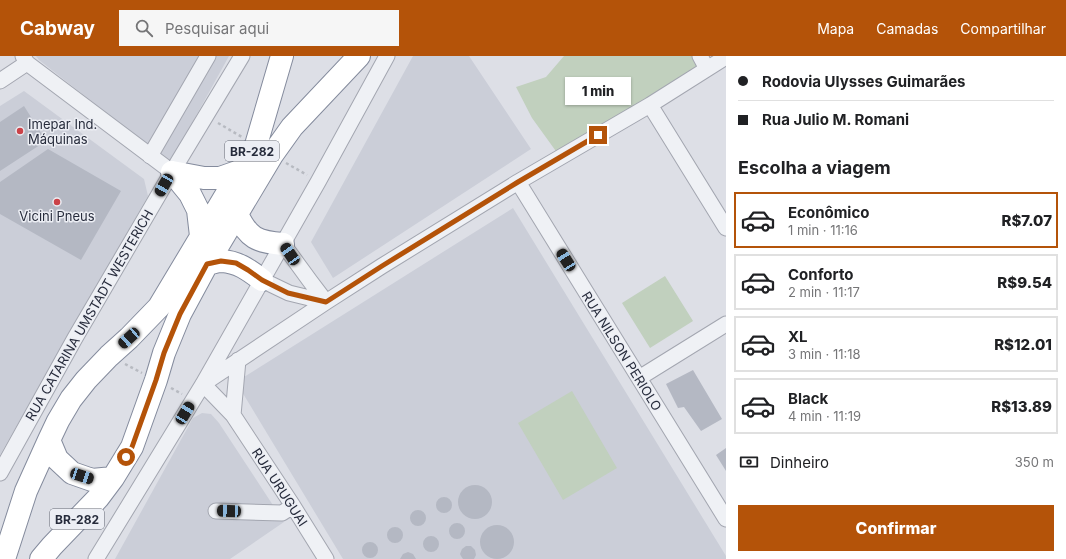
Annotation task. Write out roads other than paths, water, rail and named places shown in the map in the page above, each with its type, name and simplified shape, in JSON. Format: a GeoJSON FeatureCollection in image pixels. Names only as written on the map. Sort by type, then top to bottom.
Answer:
{"type":"FeatureCollection","features":[{"type":"Feature","properties":{"kind":"highway","name":"BR-282"},"geometry":{"type":"LineString","coordinates":[[4,559],[26,490],[58,421],[71,399],[86,380],[159,307],[256,145],[282,56]]}},
{"type":"Feature","properties":{"kind":"highway","name":"BR-282"},"geometry":{"type":"LineString","coordinates":[[41,559],[57,540],[98,498],[113,478],[132,447],[164,353],[180,314],[207,264],[272,155],[292,127],[359,56]]}},
{"type":"Feature","properties":{"kind":"highway"},"geometry":{"type":"LineString","coordinates":[[172,172],[204,178],[220,178],[240,170]]}},
{"type":"Feature","properties":{"kind":"highway"},"geometry":{"type":"LineString","coordinates":[[172,172],[190,194],[198,210],[201,236]]}},
{"type":"Feature","properties":{"kind":"highway"},"geometry":{"type":"LineString","coordinates":[[237,214],[243,227],[254,237],[267,243],[283,244]]}},
{"type":"Feature","properties":{"kind":"highway"},"geometry":{"type":"LineString","coordinates":[[207,264],[221,261],[236,263],[262,280]]}},
{"type":"Feature","properties":{"kind":"highway"},"geometry":{"type":"LineString","coordinates":[[49,440],[57,459],[72,473],[92,480],[113,478]]}},
{"type":"Feature","properties":{"kind":"street"},"geometry":{"type":"LineString","coordinates":[[150,156],[208,56]]}},
{"type":"Feature","properties":{"kind":"street","name":"RUA CATARINA UMSTADT WESTERICH"},"geometry":{"type":"LineString","coordinates":[[0,473],[75,338],[242,56]]}},
{"type":"Feature","properties":{"kind":"street"},"geometry":{"type":"LineString","coordinates":[[98,558],[203,384],[283,244],[387,56]]}},
{"type":"Feature","properties":{"kind":"street"},"geometry":{"type":"LineString","coordinates":[[203,384],[382,266],[518,182],[650,105],[703,62],[726,57]]}},
{"type":"Feature","properties":{"kind":"street"},"geometry":{"type":"LineString","coordinates":[[0,81],[25,60],[172,172]]}},
{"type":"Feature","properties":{"kind":"street"},"geometry":{"type":"LineString","coordinates":[[650,105],[726,228]]}},
{"type":"Feature","properties":{"kind":"street","name":"RUA NILSON PERIOLO"},"geometry":{"type":"LineString","coordinates":[[518,182],[726,519]]}},
{"type":"Feature","properties":{"kind":"street"},"geometry":{"type":"LineString","coordinates":[[283,244],[326,302]]}},
{"type":"Feature","properties":{"kind":"street"},"geometry":{"type":"LineString","coordinates":[[262,280],[288,293],[326,302]]}},
{"type":"Feature","properties":{"kind":"street"},"geometry":{"type":"LineString","coordinates":[[639,378],[726,324]]}},
{"type":"Feature","properties":{"kind":"street"},"geometry":{"type":"LineString","coordinates":[[233,415],[238,360]]}},
{"type":"Feature","properties":{"kind":"street","name":"RUA URUGUAI"},"geometry":{"type":"LineString","coordinates":[[203,384],[233,415],[326,559]]}},
{"type":"Feature","properties":{"kind":"street"},"geometry":{"type":"LineString","coordinates":[[216,511],[282,513],[293,506]]}},
{"type":"Feature","properties":{"kind":"place","name":"Imepar Ind. Máquinas"},"geometry":{"type":"Point","coordinates":[20,131]}},
{"type":"Feature","properties":{"kind":"place","name":"Vicini Pneus"},"geometry":{"type":"Point","coordinates":[57,202]}}]}
